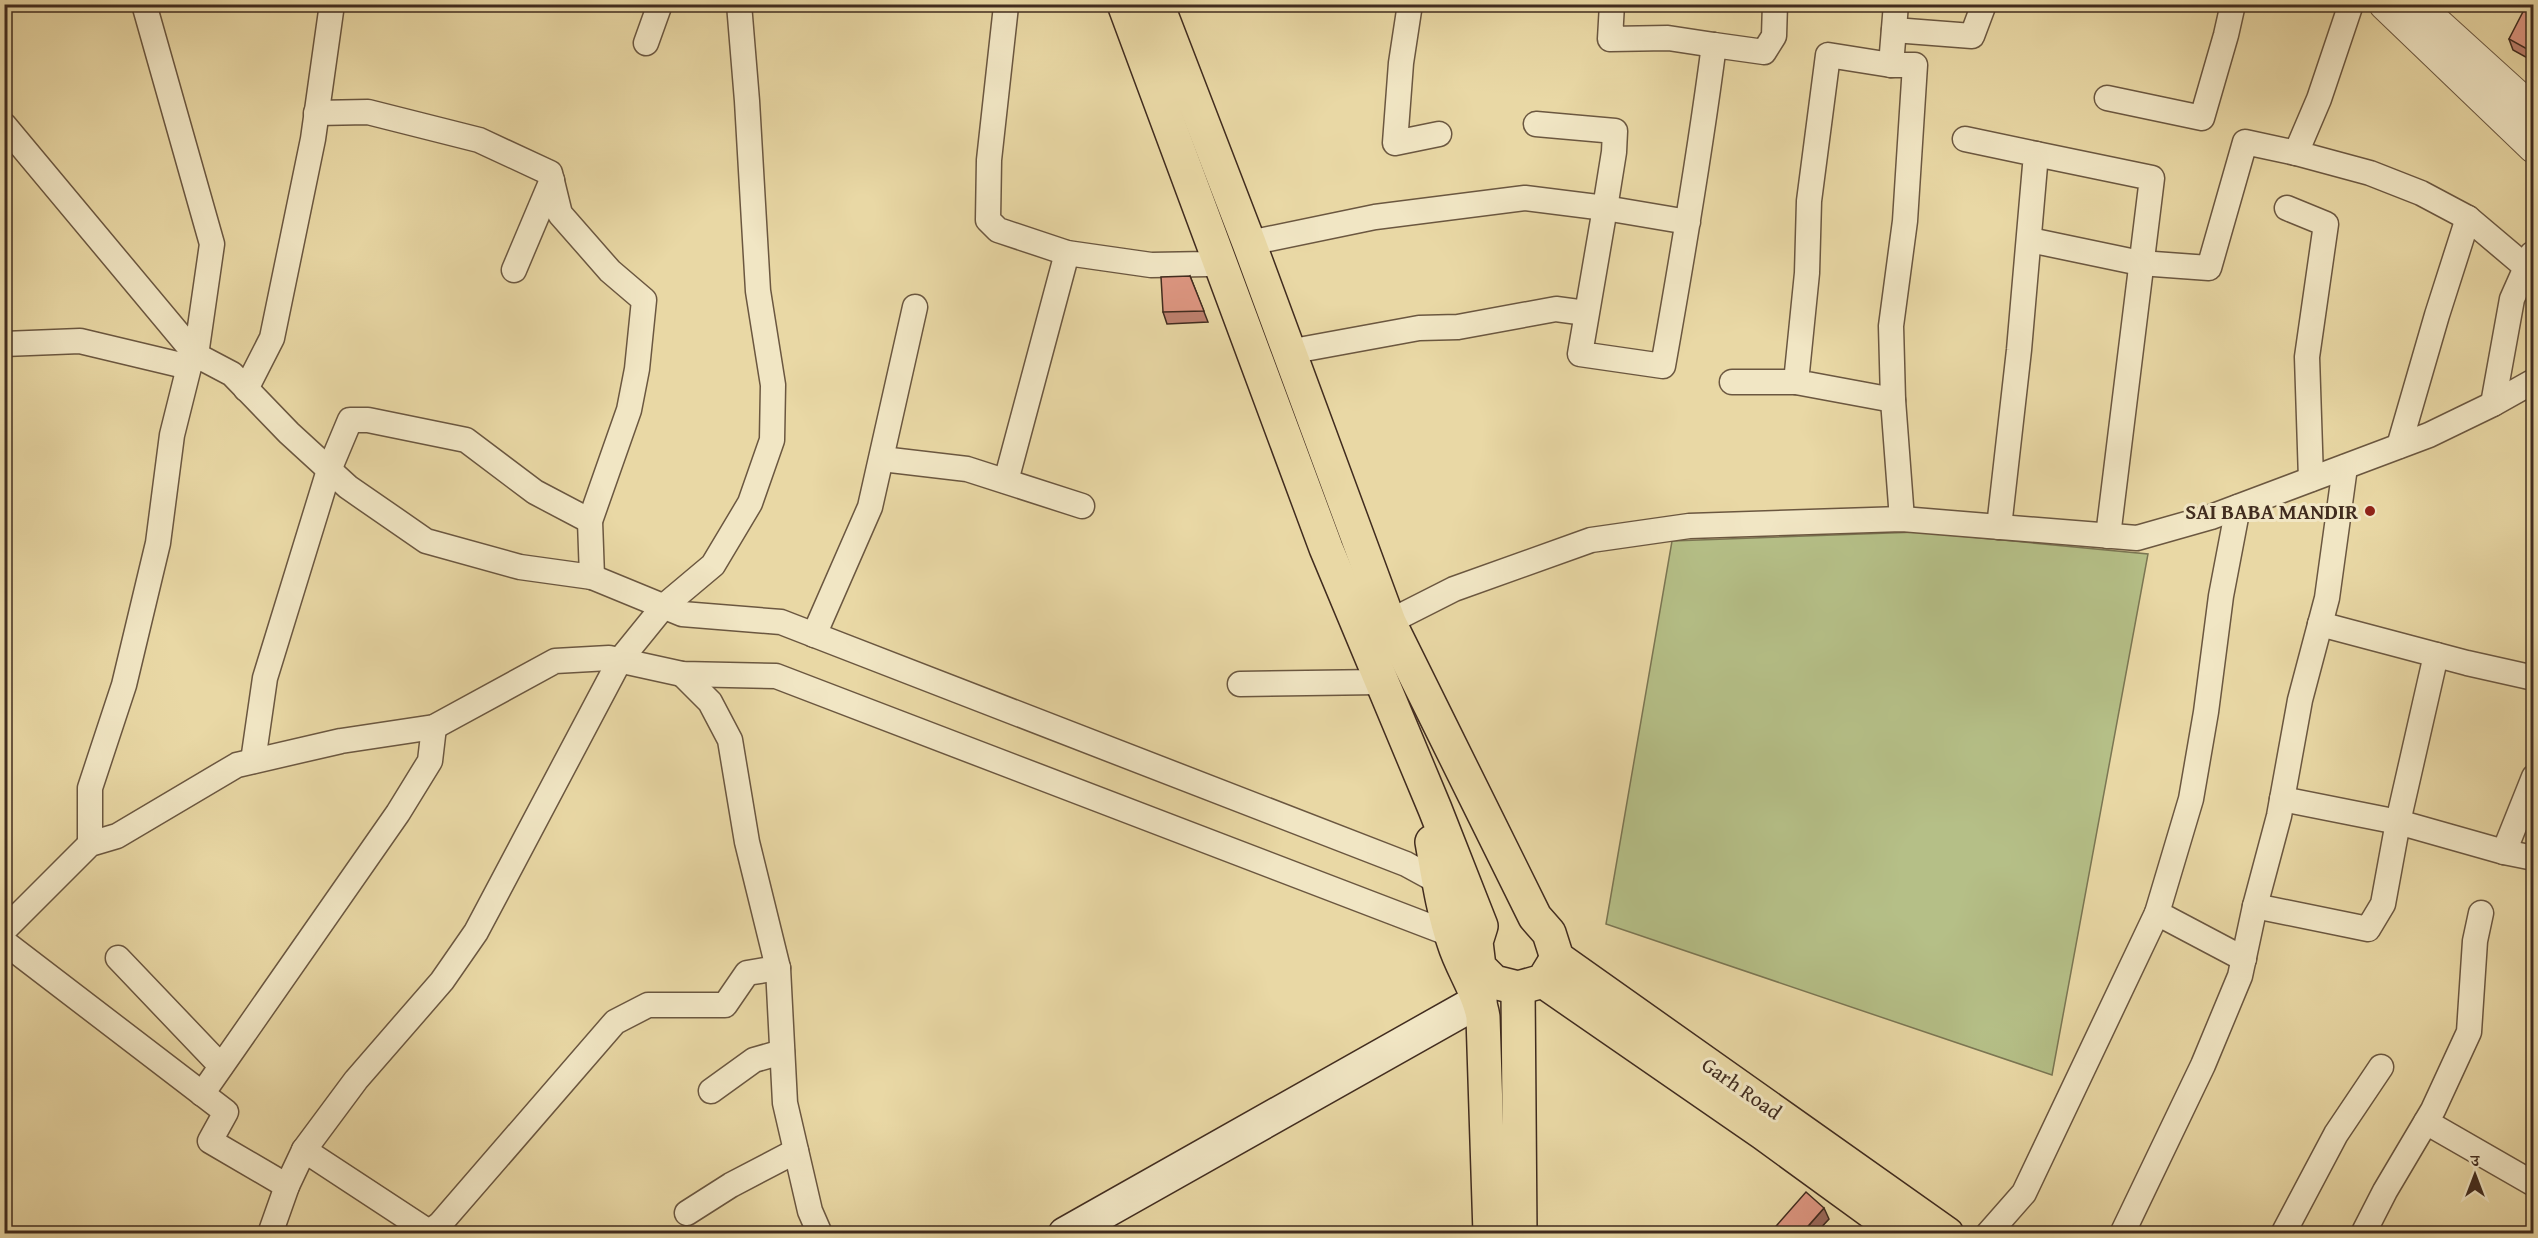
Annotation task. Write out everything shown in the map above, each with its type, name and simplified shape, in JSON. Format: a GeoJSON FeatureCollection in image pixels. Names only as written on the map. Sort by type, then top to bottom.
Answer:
{"type":"FeatureCollection","features":[{"type":"Feature","properties":{"kind":"main road"},"geometry":{"type":"LineString","coordinates":[[1124,4],[1326,548],[1375,629],[1535,917],[1542,965],[1520,1233]]}},
{"type":"Feature","properties":{"kind":"main road"},"geometry":{"type":"LineString","coordinates":[[1157,4],[1288,352],[1375,629],[1380,682],[1435,809],[1480,926],[1476,942],[1479,967],[1494,982],[1542,965]]}},
{"type":"Feature","properties":{"kind":"main road"},"geometry":{"type":"LineString","coordinates":[[1220,262],[1250,248]]}},
{"type":"Feature","properties":{"kind":"main road"},"geometry":{"type":"LineString","coordinates":[[1435,809],[1430,834],[1450,934],[1460,962],[1480,1000],[1485,1036],[1490,1233]]}},
{"type":"Feature","properties":{"kind":"main road","name":"Garh Road"},"geometry":{"type":"LineString","coordinates":[[1542,965],[1819,1158],[1947,1233]]}},
{"type":"Feature","properties":{"kind":"main road"},"geometry":{"type":"LineString","coordinates":[[1065,1233],[1480,1000]]}},
{"type":"Feature","properties":{"kind":"main road","name":"Garh Road"},"geometry":{"type":"LineString","coordinates":[[1819,1158],[1902,1233]]}},
{"type":"Feature","properties":{"kind":"street"},"geometry":{"type":"LineString","coordinates":[[90,844],[90,788],[124,685],[158,543],[172,435],[192,361],[212,244],[144,4]]}},
{"type":"Feature","properties":{"kind":"street"},"geometry":{"type":"LineString","coordinates":[[246,389],[272,338],[316,113],[332,4]]}},
{"type":"Feature","properties":{"kind":"street"},"geometry":{"type":"LineString","coordinates":[[646,44],[660,4]]}},
{"type":"Feature","properties":{"kind":"street"},"geometry":{"type":"LineString","coordinates":[[270,1233],[287,1186],[304,1150],[356,1080],[442,981],[476,932],[620,660],[663,607],[713,565],[750,503],[772,440],[773,385],[758,291],[739,4]]}},
{"type":"Feature","properties":{"kind":"street"},"geometry":{"type":"LineString","coordinates":[[1410,4],[1401,63],[1395,143],[1438,134]]}},
{"type":"Feature","properties":{"kind":"street"},"geometry":{"type":"LineString","coordinates":[[1611,4],[1611,39],[1668,38],[1764,52],[1774,36],[1775,4]]}},
{"type":"Feature","properties":{"kind":"street"},"geometry":{"type":"LineString","coordinates":[[1891,65],[1896,4]]}},
{"type":"Feature","properties":{"kind":"street"},"geometry":{"type":"LineString","coordinates":[[1894,30],[1972,36],[1984,4]]}},
{"type":"Feature","properties":{"kind":"street"},"geometry":{"type":"LineString","coordinates":[[2107,98],[2202,118],[2233,4]]}},
{"type":"Feature","properties":{"kind":"street"},"geometry":{"type":"LineString","coordinates":[[2296,153],[2319,99],[2351,4]]}},
{"type":"Feature","properties":{"kind":"street"},"geometry":{"type":"LineString","coordinates":[[1006,6],[989,160],[988,220],[998,230],[1067,253],[1151,265],[1220,262]]}},
{"type":"Feature","properties":{"kind":"street"},"geometry":{"type":"LineString","coordinates":[[2407,8],[2534,112]]}},
{"type":"Feature","properties":{"kind":"street"},"geometry":{"type":"LineString","coordinates":[[2407,8],[2534,147]]}},
{"type":"Feature","properties":{"kind":"street"},"geometry":{"type":"LineString","coordinates":[[1536,124],[1615,130],[1605,208],[1580,354],[1663,366],[1700,152],[1714,45]]}},
{"type":"Feature","properties":{"kind":"street"},"geometry":{"type":"LineString","coordinates":[[1796,382],[1807,273],[1809,201],[1828,55],[1891,65],[1915,65],[1905,221],[1891,326],[1893,400],[1902,519]]}},
{"type":"Feature","properties":{"kind":"street"},"geometry":{"type":"LineString","coordinates":[[316,113],[368,112],[479,141],[550,173],[560,214],[610,271],[644,300],[638,369],[629,410],[590,521],[592,577]]}},
{"type":"Feature","properties":{"kind":"street"},"geometry":{"type":"LineString","coordinates":[[4,125],[192,361]]}},
{"type":"Feature","properties":{"kind":"street"},"geometry":{"type":"LineString","coordinates":[[1965,139],[2152,178],[2108,536]]}},
{"type":"Feature","properties":{"kind":"street"},"geometry":{"type":"LineString","coordinates":[[2030,240],[2140,263],[2210,268],[2245,142],[2370,173],[2421,193],[2468,218],[2530,259],[2512,299],[2493,404]]}},
{"type":"Feature","properties":{"kind":"street"},"geometry":{"type":"LineString","coordinates":[[1999,527],[2030,240],[2036,154]]}},
{"type":"Feature","properties":{"kind":"street"},"geometry":{"type":"LineString","coordinates":[[514,270],[552,180]]}},
{"type":"Feature","properties":{"kind":"street"},"geometry":{"type":"LineString","coordinates":[[1250,248],[1376,217],[1526,198],[1688,222]]}},
{"type":"Feature","properties":{"kind":"street"},"geometry":{"type":"LineString","coordinates":[[2287,208],[2326,224],[2307,357],[2311,480]]}},
{"type":"Feature","properties":{"kind":"street"},"geometry":{"type":"LineString","coordinates":[[2399,446],[2468,218]]}},
{"type":"Feature","properties":{"kind":"street"},"geometry":{"type":"LineString","coordinates":[[1006,481],[1067,253]]}},
{"type":"Feature","properties":{"kind":"street"},"geometry":{"type":"LineString","coordinates":[[814,635],[870,507],[915,307]]}},
{"type":"Feature","properties":{"kind":"street"},"geometry":{"type":"LineString","coordinates":[[1288,352],[1419,328],[1458,327],[1556,309],[1586,313]]}},
{"type":"Feature","properties":{"kind":"street"},"geometry":{"type":"LineString","coordinates":[[10,349],[80,341],[192,361],[232,374],[348,487],[426,541],[520,567],[592,577],[682,614],[781,622],[1406,864],[1439,882]]}},
{"type":"Feature","properties":{"kind":"street"},"geometry":{"type":"LineString","coordinates":[[1375,629],[1454,589],[1591,540],[1689,526],[1902,519],[2137,538],[2238,507],[2429,435],[2534,381]]}},
{"type":"Feature","properties":{"kind":"street"},"geometry":{"type":"LineString","coordinates":[[1732,382],[1796,382],[1893,400]]}},
{"type":"Feature","properties":{"kind":"street"},"geometry":{"type":"LineString","coordinates":[[253,761],[265,678],[329,470],[350,420],[368,420],[466,440],[535,492],[590,521]]}},
{"type":"Feature","properties":{"kind":"street"},"geometry":{"type":"LineString","coordinates":[[882,459],[967,469],[1082,506]]}},
{"type":"Feature","properties":{"kind":"street"},"geometry":{"type":"LineString","coordinates":[[2122,1233],[2203,1065],[2240,976],[2282,798],[2301,700],[2328,598],[2345,467]]}},
{"type":"Feature","properties":{"kind":"street"},"geometry":{"type":"LineString","coordinates":[[1988,1233],[2024,1193],[2157,913],[2191,799],[2206,712],[2221,596],[2238,507]]}},
{"type":"Feature","properties":{"kind":"street"},"geometry":{"type":"LineString","coordinates":[[2320,624],[2534,678]]}},
{"type":"Feature","properties":{"kind":"street"},"geometry":{"type":"LineString","coordinates":[[2255,906],[2368,929],[2383,904],[2398,822],[2436,655]]}},
{"type":"Feature","properties":{"kind":"street"},"geometry":{"type":"LineString","coordinates":[[4,930],[90,844],[117,836],[237,765],[341,741],[434,727],[555,662],[609,658],[682,674],[776,676],[1450,934]]}},
{"type":"Feature","properties":{"kind":"street"},"geometry":{"type":"LineString","coordinates":[[682,674],[710,702],[730,740],[747,842],[778,968],[785,1102],[810,1211],[820,1233]]}},
{"type":"Feature","properties":{"kind":"street"},"geometry":{"type":"LineString","coordinates":[[1240,684],[1380,682]]}},
{"type":"Feature","properties":{"kind":"street"},"geometry":{"type":"LineString","coordinates":[[202,1094],[398,813],[430,761],[434,727]]}},
{"type":"Feature","properties":{"kind":"street"},"geometry":{"type":"LineString","coordinates":[[2504,852],[2534,777]]}},
{"type":"Feature","properties":{"kind":"street"},"geometry":{"type":"LineString","coordinates":[[2282,798],[2398,822],[2504,852],[2534,858]]}},
{"type":"Feature","properties":{"kind":"street"},"geometry":{"type":"LineString","coordinates":[[2157,913],[2244,959]]}},
{"type":"Feature","properties":{"kind":"street"},"geometry":{"type":"LineString","coordinates":[[2363,1233],[2426,1122],[2469,1032],[2475,941],[2481,913]]}},
{"type":"Feature","properties":{"kind":"street"},"geometry":{"type":"LineString","coordinates":[[4,942],[226,1112],[210,1141],[287,1186]]}},
{"type":"Feature","properties":{"kind":"street"},"geometry":{"type":"LineString","coordinates":[[118,958],[221,1066]]}},
{"type":"Feature","properties":{"kind":"street"},"geometry":{"type":"LineString","coordinates":[[304,1150],[438,1231],[615,1022],[648,1005],[725,1005],[747,973],[778,968]]}},
{"type":"Feature","properties":{"kind":"street"},"geometry":{"type":"LineString","coordinates":[[711,1091],[754,1060],[782,1052]]}},
{"type":"Feature","properties":{"kind":"street"},"geometry":{"type":"LineString","coordinates":[[2283,1233],[2336,1134],[2381,1067]]}},
{"type":"Feature","properties":{"kind":"street"},"geometry":{"type":"LineString","coordinates":[[2426,1122],[2534,1184]]}},
{"type":"Feature","properties":{"kind":"street"},"geometry":{"type":"LineString","coordinates":[[687,1213],[731,1185],[796,1151]]}},
{"type":"Feature","properties":{"kind":"green space"},"geometry":{"type":"Polygon","coordinates":[[[1918,532],[2148,554],[2052,1075],[1606,924],[1672,541],[1918,532]]]}},
{"type":"Feature","properties":{"kind":"building"},"geometry":{"type":"Polygon","coordinates":[[[2527,4],[2534,4],[2534,36],[2527,49],[2509,39],[2527,4]]]}},
{"type":"Feature","properties":{"kind":"building"},"geometry":{"type":"Polygon","coordinates":[[[1190,276],[1204,311],[1163,312],[1161,277],[1190,276]]]}},
{"type":"Feature","properties":{"kind":"building"},"geometry":{"type":"Polygon","coordinates":[[[1806,1192],[1824,1208],[1802,1233],[1770,1233],[1806,1192]]]}},
{"type":"Feature","properties":{"kind":"place","name":"SAI BABA MANDIR"},"geometry":{"type":"Point","coordinates":[2370,511]}}]}
